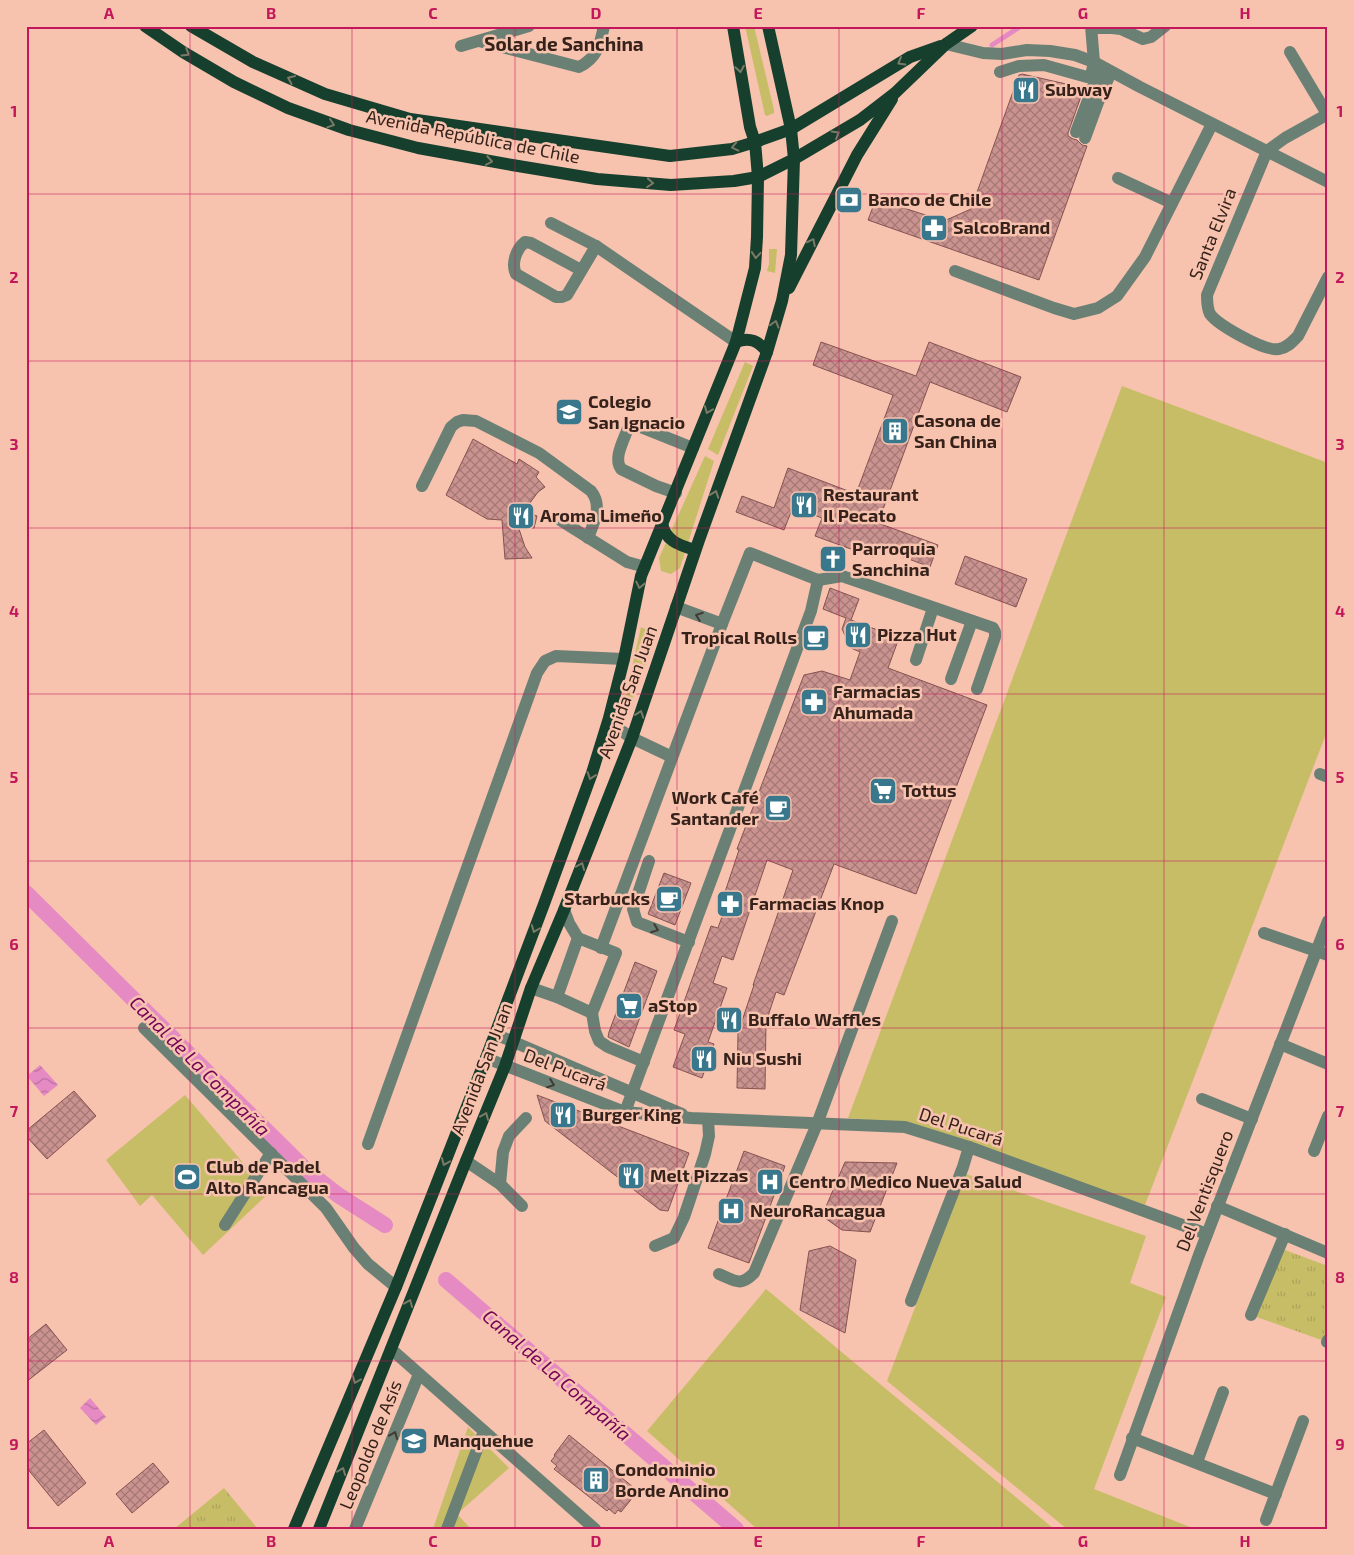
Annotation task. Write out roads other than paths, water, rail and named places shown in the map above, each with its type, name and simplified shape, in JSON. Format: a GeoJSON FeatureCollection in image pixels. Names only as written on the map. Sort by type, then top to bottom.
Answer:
{"type":"FeatureCollection","features":[{"type":"Feature","properties":{"kind":"main road","name":"Avenida República de Chile"},"geometry":{"type":"LineString","coordinates":[[145,26],[208,67],[260,95],[316,119],[383,140],[418,148],[598,179],[671,185],[734,181],[758,177],[794,159],[860,120],[895,93]]}},
{"type":"Feature","properties":{"kind":"main road","name":"Avenida República de Chile"},"geometry":{"type":"LineString","coordinates":[[191,26],[253,62],[325,94],[410,119],[670,156],[732,149],[791,129],[910,57],[946,44]]}},
{"type":"Feature","properties":{"kind":"main road","name":"Avenida San Juan"},"geometry":{"type":"LineString","coordinates":[[294,1528],[396,1287],[495,1034],[592,773],[609,718],[645,567],[736,342],[755,268],[758,177],[755,142],[750,127],[733,26]]}},
{"type":"Feature","properties":{"kind":"main road","name":"Avenida San Juan"},"geometry":{"type":"LineString","coordinates":[[321,1525],[505,1066],[531,988],[632,738],[695,550],[767,352],[782,301],[791,255],[794,159],[791,129],[768,26]]}},
{"type":"Feature","properties":{"kind":"main road"},"geometry":{"type":"LineString","coordinates":[[782,301],[852,164],[895,93],[946,44],[972,26]]}},
{"type":"Feature","properties":{"kind":"main road"},"geometry":{"type":"LineString","coordinates":[[736,342],[745,339],[749,340],[762,345],[767,352]]}},
{"type":"Feature","properties":{"kind":"main road"},"geometry":{"type":"LineString","coordinates":[[662,523],[666,536],[679,544],[695,550]]}},
{"type":"Feature","properties":{"kind":"street"},"geometry":{"type":"LineString","coordinates":[[461,46],[529,26]]}},
{"type":"Feature","properties":{"kind":"street"},"geometry":{"type":"LineString","coordinates":[[479,41],[579,67],[588,63],[595,54],[604,26]]}},
{"type":"Feature","properties":{"kind":"street"},"geometry":{"type":"LineString","coordinates":[[1080,135],[1100,97],[1102,66],[1092,27],[1121,29],[1143,39],[1151,38],[1165,26]]}},
{"type":"Feature","properties":{"kind":"street"},"geometry":{"type":"LineString","coordinates":[[946,44],[982,53],[1002,54],[1027,50],[1075,55],[1102,66],[1328,182]]}},
{"type":"Feature","properties":{"kind":"street"},"geometry":{"type":"LineString","coordinates":[[1267,151],[1285,138],[1328,114],[1290,52]]}},
{"type":"Feature","properties":{"kind":"street"},"geometry":{"type":"LineString","coordinates":[[1000,72],[1019,66],[1044,65],[1087,77],[1091,76],[1102,66]]}},
{"type":"Feature","properties":{"kind":"street"},"geometry":{"type":"LineString","coordinates":[[956,271],[1074,314],[1098,308],[1116,296],[1144,257],[1212,124]]}},
{"type":"Feature","properties":{"kind":"street","name":"Santa Elvira"},"geometry":{"type":"LineString","coordinates":[[1267,151],[1207,295],[1207,306],[1210,314],[1220,323],[1241,336],[1270,350],[1280,349],[1290,344],[1298,336],[1328,277]]}},
{"type":"Feature","properties":{"kind":"street"},"geometry":{"type":"LineString","coordinates":[[1118,178],[1172,203]]}},
{"type":"Feature","properties":{"kind":"street"},"geometry":{"type":"LineString","coordinates":[[551,223],[596,246],[736,342]]}},
{"type":"Feature","properties":{"kind":"street"},"geometry":{"type":"LineString","coordinates":[[581,270],[525,242],[521,245],[513,265],[516,274],[556,296],[562,297],[567,295],[596,246]]}},
{"type":"Feature","properties":{"kind":"street"},"geometry":{"type":"LineString","coordinates":[[422,486],[452,427],[457,422],[464,420],[476,421],[539,453],[591,491],[598,503],[588,538]]}},
{"type":"Feature","properties":{"kind":"street"},"geometry":{"type":"LineString","coordinates":[[676,492],[656,486],[621,469],[618,465],[617,458],[628,428],[638,426],[693,448]]}},
{"type":"Feature","properties":{"kind":"street"},"geometry":{"type":"LineString","coordinates":[[560,520],[627,562],[645,567]]}},
{"type":"Feature","properties":{"kind":"street"},"geometry":{"type":"LineString","coordinates":[[601,948],[750,553],[818,580],[842,576],[993,628],[995,637],[977,689]]}},
{"type":"Feature","properties":{"kind":"street"},"geometry":{"type":"LineString","coordinates":[[625,1112],[812,611],[818,580]]}},
{"type":"Feature","properties":{"kind":"street"},"geometry":{"type":"LineString","coordinates":[[676,607],[722,624]]}},
{"type":"Feature","properties":{"kind":"street"},"geometry":{"type":"LineString","coordinates":[[916,660],[933,608]]}},
{"type":"Feature","properties":{"kind":"street"},"geometry":{"type":"LineString","coordinates":[[951,680],[972,621]]}},
{"type":"Feature","properties":{"kind":"street"},"geometry":{"type":"LineString","coordinates":[[368,1144],[537,673],[546,661],[556,656],[624,659]]}},
{"type":"Feature","properties":{"kind":"street"},"geometry":{"type":"LineString","coordinates":[[609,718],[610,723],[632,738],[672,758]]}},
{"type":"Feature","properties":{"kind":"street"},"geometry":{"type":"LineString","coordinates":[[649,860],[634,910],[637,922],[689,942]]}},
{"type":"Feature","properties":{"kind":"street"},"geometry":{"type":"LineString","coordinates":[[564,910],[578,938],[616,953],[592,1013],[599,1041],[608,1047],[644,1062]]}},
{"type":"Feature","properties":{"kind":"street"},"geometry":{"type":"LineString","coordinates":[[719,1274],[740,1282],[746,1282],[754,1273],[817,1124],[892,921]]}},
{"type":"Feature","properties":{"kind":"street","name":"Del Ventisquero"},"geometry":{"type":"LineString","coordinates":[[1120,1475],[1217,1206],[1280,1044],[1322,953],[1328,921]]}},
{"type":"Feature","properties":{"kind":"street"},"geometry":{"type":"LineString","coordinates":[[1264,933],[1322,953]]}},
{"type":"Feature","properties":{"kind":"street"},"geometry":{"type":"LineString","coordinates":[[557,997],[578,938]]}},
{"type":"Feature","properties":{"kind":"street"},"geometry":{"type":"LineString","coordinates":[[531,988],[557,997],[592,1013]]}},
{"type":"Feature","properties":{"kind":"street"},"geometry":{"type":"LineString","coordinates":[[144,1028],[326,1208],[354,1248],[368,1264],[396,1287]]}},
{"type":"Feature","properties":{"kind":"street","name":"Del Pucará"},"geometry":{"type":"LineString","coordinates":[[495,1034],[691,1118]]}},
{"type":"Feature","properties":{"kind":"street"},"geometry":{"type":"LineString","coordinates":[[1280,1044],[1328,1064]]}},
{"type":"Feature","properties":{"kind":"street","name":"Del Pucará"},"geometry":{"type":"LineString","coordinates":[[486,1058],[625,1112],[708,1119],[905,1127],[969,1147],[1207,1234]]}},
{"type":"Feature","properties":{"kind":"street"},"geometry":{"type":"LineString","coordinates":[[1202,1099],[1252,1119]]}},
{"type":"Feature","properties":{"kind":"street"},"geometry":{"type":"LineString","coordinates":[[1314,1151],[1328,1116]]}},
{"type":"Feature","properties":{"kind":"street"},"geometry":{"type":"LineString","coordinates":[[500,1184],[503,1152],[509,1136],[526,1118]]}},
{"type":"Feature","properties":{"kind":"street"},"geometry":{"type":"LineString","coordinates":[[655,1246],[674,1238],[684,1217],[705,1154],[709,1136],[708,1119]]}},
{"type":"Feature","properties":{"kind":"street"},"geometry":{"type":"LineString","coordinates":[[911,1301],[969,1147]]}},
{"type":"Feature","properties":{"kind":"street"},"geometry":{"type":"LineString","coordinates":[[225,1225],[271,1153]]}},
{"type":"Feature","properties":{"kind":"street"},"geometry":{"type":"LineString","coordinates":[[466,1161],[500,1184],[522,1206]]}},
{"type":"Feature","properties":{"kind":"street"},"geometry":{"type":"LineString","coordinates":[[1217,1206],[1328,1253]]}},
{"type":"Feature","properties":{"kind":"street"},"geometry":{"type":"LineString","coordinates":[[1251,1315],[1285,1234]]}},
{"type":"Feature","properties":{"kind":"street"},"geometry":{"type":"LineString","coordinates":[[390,1349],[595,1529]]}},
{"type":"Feature","properties":{"kind":"street","name":"Leopoldo de Asís"},"geometry":{"type":"LineString","coordinates":[[355,1529],[419,1374]]}},
{"type":"Feature","properties":{"kind":"street"},"geometry":{"type":"LineString","coordinates":[[1198,1462],[1224,1392]]}},
{"type":"Feature","properties":{"kind":"street"},"geometry":{"type":"LineString","coordinates":[[1266,1520],[1303,1421]]}},
{"type":"Feature","properties":{"kind":"street"},"geometry":{"type":"LineString","coordinates":[[448,1529],[484,1431]]}},
{"type":"Feature","properties":{"kind":"street"},"geometry":{"type":"LineString","coordinates":[[1132,1438],[1198,1462],[1276,1494]]}},
{"type":"Feature","properties":{"kind":"water"},"geometry":{"type":"Polygon","coordinates":[[[40,1065],[58,1085],[44,1096],[27,1076],[40,1065]]]}},
{"type":"Feature","properties":{"kind":"water"},"geometry":{"type":"Polygon","coordinates":[[[90,1398],[106,1417],[96,1425],[80,1408],[90,1398]]]}},
{"type":"Feature","properties":{"kind":"waterway"},"geometry":{"type":"LineString","coordinates":[[992,45],[1021,26]]}},
{"type":"Feature","properties":{"kind":"waterway","name":"Canal de La Compañía"},"geometry":{"type":"LineString","coordinates":[[26,893],[306,1170],[338,1195],[385,1225]]}},
{"type":"Feature","properties":{"kind":"waterway","name":"Canal de La Compañía"},"geometry":{"type":"LineString","coordinates":[[446,1280],[736,1529]]}},
{"type":"Feature","properties":{"kind":"place","name":"Subway"},"geometry":{"type":"Point","coordinates":[1026,90]}},
{"type":"Feature","properties":{"kind":"place","name":"Banco de Chile"},"geometry":{"type":"Point","coordinates":[849,200]}},
{"type":"Feature","properties":{"kind":"place","name":"SalcoBrand"},"geometry":{"type":"Point","coordinates":[934,228]}},
{"type":"Feature","properties":{"kind":"place","name":"Colegio San Ignacio"},"geometry":{"type":"Point","coordinates":[569,412]}},
{"type":"Feature","properties":{"kind":"place","name":"Casona de San China"},"geometry":{"type":"Point","coordinates":[895,431]}},
{"type":"Feature","properties":{"kind":"place","name":"Restaurant Il Pecato"},"geometry":{"type":"Point","coordinates":[804,505]}},
{"type":"Feature","properties":{"kind":"place","name":"Aroma Limeño"},"geometry":{"type":"Point","coordinates":[521,516]}},
{"type":"Feature","properties":{"kind":"place","name":"Parroquia Sanchina"},"geometry":{"type":"Point","coordinates":[833,559]}},
{"type":"Feature","properties":{"kind":"place","name":"Pizza Hut"},"geometry":{"type":"Point","coordinates":[858,635]}},
{"type":"Feature","properties":{"kind":"place","name":"Tropical Rolls"},"geometry":{"type":"Point","coordinates":[816,638]}},
{"type":"Feature","properties":{"kind":"place","name":"Farmacias Ahumada"},"geometry":{"type":"Point","coordinates":[814,702]}},
{"type":"Feature","properties":{"kind":"place","name":"Tottus"},"geometry":{"type":"Point","coordinates":[883,791]}},
{"type":"Feature","properties":{"kind":"place","name":"Work Café Santander"},"geometry":{"type":"Point","coordinates":[778,808]}},
{"type":"Feature","properties":{"kind":"place","name":"Starbucks"},"geometry":{"type":"Point","coordinates":[669,899]}},
{"type":"Feature","properties":{"kind":"place","name":"Farmacias Knop"},"geometry":{"type":"Point","coordinates":[730,904]}},
{"type":"Feature","properties":{"kind":"place","name":"aStop"},"geometry":{"type":"Point","coordinates":[629,1006]}},
{"type":"Feature","properties":{"kind":"place","name":"Buffalo Waffles"},"geometry":{"type":"Point","coordinates":[729,1020]}},
{"type":"Feature","properties":{"kind":"place","name":"Niu Sushi"},"geometry":{"type":"Point","coordinates":[704,1059]}},
{"type":"Feature","properties":{"kind":"place","name":"Burger King"},"geometry":{"type":"Point","coordinates":[563,1115]}},
{"type":"Feature","properties":{"kind":"place","name":"Melt Pizzas"},"geometry":{"type":"Point","coordinates":[631,1176]}},
{"type":"Feature","properties":{"kind":"place","name":"Club de Padel Alto Rancagua"},"geometry":{"type":"Point","coordinates":[187,1177]}},
{"type":"Feature","properties":{"kind":"place","name":"Centro Medico Nueva Salud"},"geometry":{"type":"Point","coordinates":[770,1182]}},
{"type":"Feature","properties":{"kind":"place","name":"NeuroRancagua"},"geometry":{"type":"Point","coordinates":[731,1211]}},
{"type":"Feature","properties":{"kind":"place","name":"Manquehue"},"geometry":{"type":"Point","coordinates":[414,1441]}},
{"type":"Feature","properties":{"kind":"place","name":"Condominio Borde Andino"},"geometry":{"type":"Point","coordinates":[596,1480]}},
{"type":"Feature","properties":{"kind":"district","name":"Solar de Sanchina"},"geometry":{"type":"Point","coordinates":[564,44]}}]}
